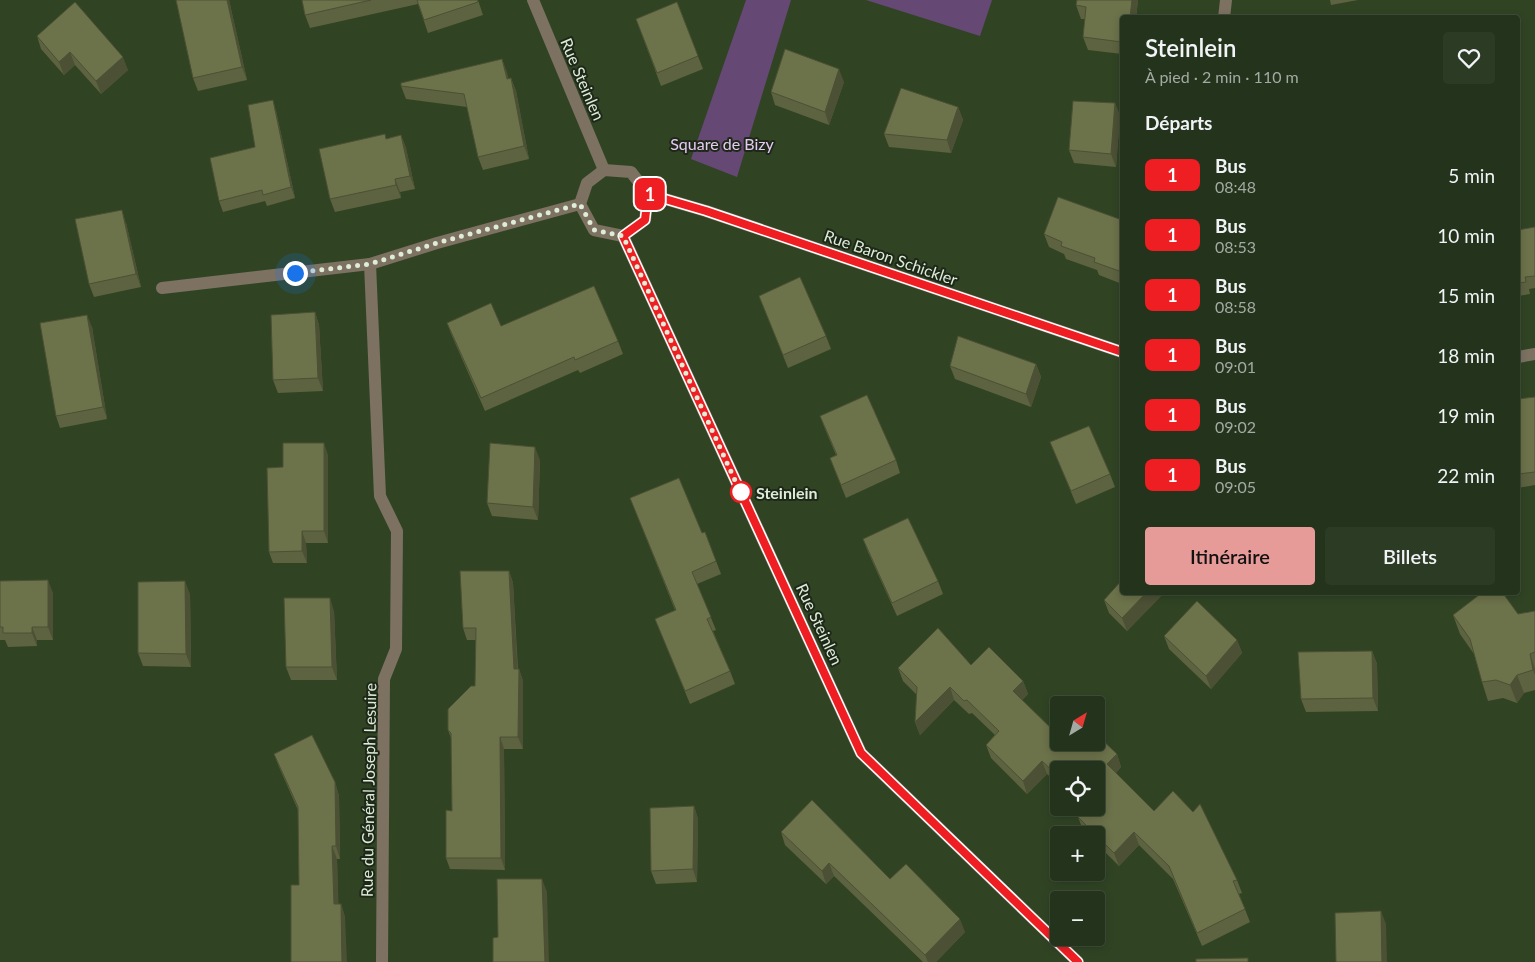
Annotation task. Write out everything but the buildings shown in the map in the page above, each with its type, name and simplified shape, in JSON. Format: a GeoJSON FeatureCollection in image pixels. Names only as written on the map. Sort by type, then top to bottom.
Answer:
{"type":"FeatureCollection","features":[{"type":"Feature","properties":{"kind":"street","name":"Rue Steinlen"},"geometry":{"type":"LineString","coordinates":[[533,0],[604,170]]}},
{"type":"Feature","properties":{"kind":"street"},"geometry":{"type":"LineString","coordinates":[[1224,15],[1226,0]]}},
{"type":"Feature","properties":{"kind":"street"},"geometry":{"type":"LineString","coordinates":[[604,170],[631,172],[648,194],[645,220],[623,236],[594,230],[580,204],[587,183],[604,170]]}},
{"type":"Feature","properties":{"kind":"street","name":"Rue Baron Schickler"},"geometry":{"type":"LineString","coordinates":[[648,194],[706,211],[1120,351]]}},
{"type":"Feature","properties":{"kind":"street"},"geometry":{"type":"LineString","coordinates":[[162,288],[370,264],[437,243],[580,204]]}},
{"type":"Feature","properties":{"kind":"street","name":"Rue Steinlen"},"geometry":{"type":"LineString","coordinates":[[623,236],[861,753],[1078,962]]}},
{"type":"Feature","properties":{"kind":"street","name":"Rue du Général Joseph Lesuire"},"geometry":{"type":"LineString","coordinates":[[370,264],[380,496],[397,532],[396,649],[384,679],[382,962]]}},
{"type":"Feature","properties":{"kind":"street"},"geometry":{"type":"LineString","coordinates":[[1520,357],[1535,354]]}},
{"type":"Feature","properties":{"kind":"green space","name":"Square de Bizy"},"geometry":{"type":"Polygon","coordinates":[[[746,0],[791,0],[737,177],[691,159],[746,0]]]}},
{"type":"Feature","properties":{"kind":"green space"},"geometry":{"type":"Polygon","coordinates":[[[866,0],[992,0],[980,36],[866,0]]]}},
{"type":"Feature","properties":{"kind":"bus line","name":"1"},"geometry":{"type":"LineString","coordinates":[[1078,962],[861,753],[623,236],[645,220],[648,194],[706,211],[1120,351]]}},
{"type":"Feature","properties":{"kind":"place","name":"Steinlein"},"geometry":{"type":"Point","coordinates":[741,492]}},
{"type":"Feature","properties":{"kind":"route"},"geometry":{"type":"LineString","coordinates":[[295,273],[370,264],[437,243],[580,204],[594,230],[623,236],[744,500],[741,492]]}}]}
